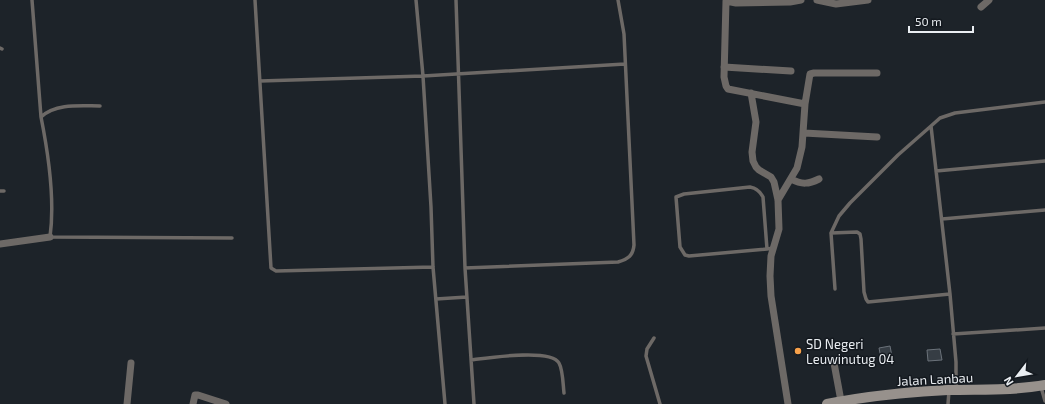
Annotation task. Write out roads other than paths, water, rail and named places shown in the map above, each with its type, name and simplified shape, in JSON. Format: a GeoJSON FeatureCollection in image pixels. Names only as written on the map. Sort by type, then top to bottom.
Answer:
{"type":"FeatureCollection","features":[{"type":"Feature","properties":{"kind":"street"},"geometry":{"type":"LineString","coordinates":[[801,0],[790,2],[736,3],[725,1],[724,67],[725,83],[728,89],[806,104]]}},
{"type":"Feature","properties":{"kind":"street"},"geometry":{"type":"LineString","coordinates":[[817,0],[836,4],[868,0]]}},
{"type":"Feature","properties":{"kind":"street"},"geometry":{"type":"LineString","coordinates":[[981,7],[989,0]]}},
{"type":"Feature","properties":{"kind":"street"},"geometry":{"type":"LineString","coordinates":[[724,67],[791,71]]}},
{"type":"Feature","properties":{"kind":"street"},"geometry":{"type":"LineString","coordinates":[[778,200],[797,168],[804,133],[809,76],[812,73],[877,73]]}},
{"type":"Feature","properties":{"kind":"street"},"geometry":{"type":"LineString","coordinates":[[751,93],[756,122],[752,152],[753,161],[758,170],[771,177],[774,182],[778,200],[779,230],[770,248],[771,296],[788,404]]}},
{"type":"Feature","properties":{"kind":"street"},"geometry":{"type":"LineString","coordinates":[[804,133],[877,137]]}},
{"type":"Feature","properties":{"kind":"street"},"geometry":{"type":"LineString","coordinates":[[791,179],[805,184],[819,179]]}},
{"type":"Feature","properties":{"kind":"street"},"geometry":{"type":"LineString","coordinates":[[0,244],[50,237]]}},
{"type":"Feature","properties":{"kind":"street"},"geometry":{"type":"LineString","coordinates":[[127,404],[131,363]]}},
{"type":"Feature","properties":{"kind":"street"},"geometry":{"type":"LineString","coordinates":[[834,363],[841,401]]}},
{"type":"Feature","properties":{"kind":"street","name":"Jalan Lanbau"},"geometry":{"type":"LineString","coordinates":[[827,404],[841,401],[874,400],[953,387],[1005,389],[1043,385]]}},
{"type":"Feature","properties":{"kind":"street"},"geometry":{"type":"LineString","coordinates":[[193,404],[195,395],[226,404]]}},
{"type":"Feature","properties":{"kind":"lane"},"geometry":{"type":"LineString","coordinates":[[32,0],[41,116],[52,193],[52,224],[50,237],[232,238]]}},
{"type":"Feature","properties":{"kind":"lane"},"geometry":{"type":"LineString","coordinates":[[256,0],[270,267],[272,270],[276,271],[433,267]]}},
{"type":"Feature","properties":{"kind":"lane"},"geometry":{"type":"LineString","coordinates":[[416,0],[423,76],[433,267],[445,404]]}},
{"type":"Feature","properties":{"kind":"lane"},"geometry":{"type":"LineString","coordinates":[[456,0],[465,268],[474,404]]}},
{"type":"Feature","properties":{"kind":"lane"},"geometry":{"type":"LineString","coordinates":[[465,268],[618,262],[629,258],[633,252],[634,245],[624,34],[618,0]]}},
{"type":"Feature","properties":{"kind":"lane"},"geometry":{"type":"LineString","coordinates":[[260,82],[423,76],[625,64]]}},
{"type":"Feature","properties":{"kind":"lane"},"geometry":{"type":"LineString","coordinates":[[835,288],[831,233],[839,216],[898,155],[940,118],[954,113],[1045,102]]}},
{"type":"Feature","properties":{"kind":"lane"},"geometry":{"type":"LineString","coordinates":[[41,116],[57,108],[100,106]]}},
{"type":"Feature","properties":{"kind":"lane"},"geometry":{"type":"LineString","coordinates":[[931,126],[950,294],[956,370],[948,404]]}},
{"type":"Feature","properties":{"kind":"lane"},"geometry":{"type":"LineString","coordinates":[[936,171],[1045,162]]}},
{"type":"Feature","properties":{"kind":"lane"},"geometry":{"type":"LineString","coordinates":[[750,187],[759,190],[763,197],[770,248],[688,256],[685,255],[680,247],[676,197],[684,194],[750,187]]}},
{"type":"Feature","properties":{"kind":"lane"},"geometry":{"type":"LineString","coordinates":[[942,219],[1045,210]]}},
{"type":"Feature","properties":{"kind":"lane"},"geometry":{"type":"LineString","coordinates":[[831,233],[857,232],[860,234],[864,292],[868,302],[950,294]]}},
{"type":"Feature","properties":{"kind":"lane"},"geometry":{"type":"LineString","coordinates":[[436,299],[467,297]]}},
{"type":"Feature","properties":{"kind":"lane"},"geometry":{"type":"LineString","coordinates":[[953,334],[1045,328]]}},
{"type":"Feature","properties":{"kind":"lane"},"geometry":{"type":"LineString","coordinates":[[654,338],[647,348],[646,356],[660,404]]}},
{"type":"Feature","properties":{"kind":"lane"},"geometry":{"type":"LineString","coordinates":[[471,360],[531,354],[551,356],[560,364],[564,393]]}},
{"type":"Feature","properties":{"kind":"lane"},"geometry":{"type":"LineString","coordinates":[[1043,385],[1045,401]]}},
{"type":"Feature","properties":{"kind":"place","name":"SD Negeri Leuwinutug 04"},"geometry":{"type":"Point","coordinates":[798,351]}}]}
